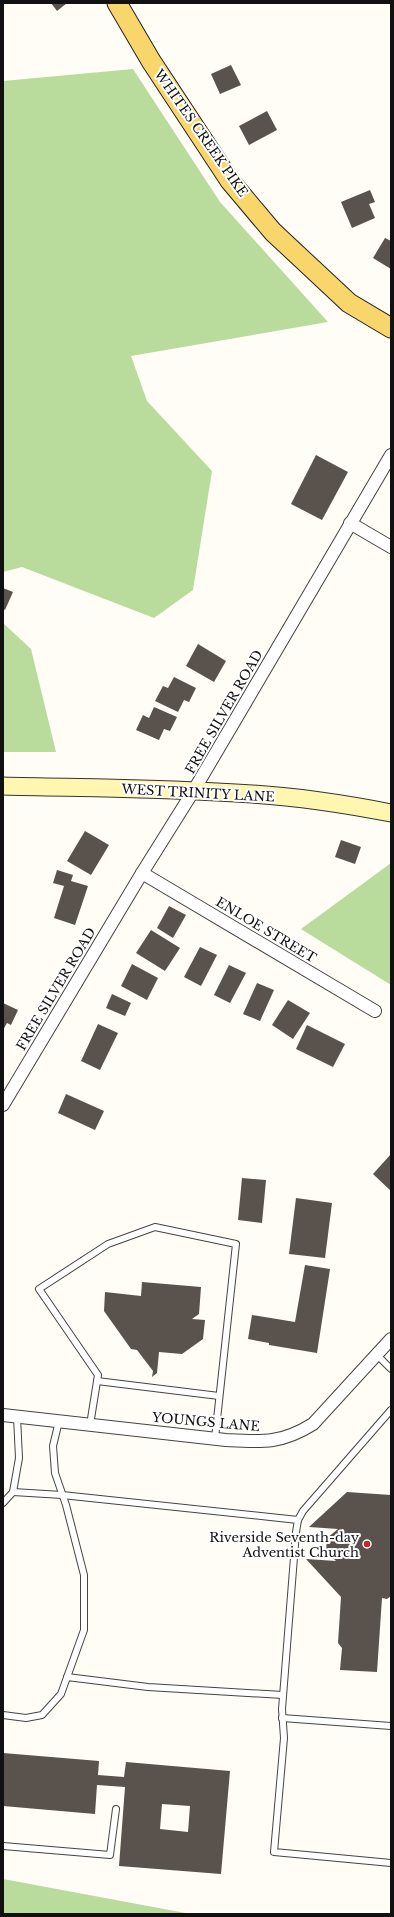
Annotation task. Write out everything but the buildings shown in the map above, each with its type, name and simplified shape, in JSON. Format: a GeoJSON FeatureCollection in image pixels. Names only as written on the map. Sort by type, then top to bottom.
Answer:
{"type":"FeatureCollection","features":[{"type":"Feature","properties":{"kind":"main road","name":"WHITES CREEK PIKE"},"geometry":{"type":"LineString","coordinates":[[117,3],[151,61],[230,181],[273,232],[349,303],[391,328]]}},
{"type":"Feature","properties":{"kind":"main road","name":"WEST TRINITY LANE"},"geometry":{"type":"LineString","coordinates":[[3,786],[194,790],[254,794],[307,800],[391,813]]}},
{"type":"Feature","properties":{"kind":"street","name":"FREE SILVER ROAD"},"geometry":{"type":"LineString","coordinates":[[3,1105],[142,873],[194,790],[350,523],[391,456]]}},
{"type":"Feature","properties":{"kind":"street"},"geometry":{"type":"LineString","coordinates":[[350,523],[391,547]]}},
{"type":"Feature","properties":{"kind":"street","name":"ENLOE STREET"},"geometry":{"type":"LineString","coordinates":[[142,873],[375,1011]]}},
{"type":"Feature","properties":{"kind":"street","name":"YOUNGS LANE"},"geometry":{"type":"LineString","coordinates":[[3,1415],[215,1438],[260,1442],[281,1440],[297,1434],[313,1424],[391,1339]]}},
{"type":"Feature","properties":{"kind":"lane"},"geometry":{"type":"LineString","coordinates":[[90,1425],[98,1375],[39,1289],[108,1244],[155,1227],[236,1244],[215,1438]]}},
{"type":"Feature","properties":{"kind":"lane"},"geometry":{"type":"LineString","coordinates":[[377,1355],[391,1369]]}},
{"type":"Feature","properties":{"kind":"lane"},"geometry":{"type":"LineString","coordinates":[[97,1381],[219,1396]]}},
{"type":"Feature","properties":{"kind":"lane"},"geometry":{"type":"LineString","coordinates":[[391,1410],[310,1502],[298,1520],[295,1540],[283,1695],[282,1718],[284,1738],[274,1852],[391,1863]]}},
{"type":"Feature","properties":{"kind":"lane"},"geometry":{"type":"LineString","coordinates":[[3,1503],[13,1492],[19,1458],[17,1417]]}},
{"type":"Feature","properties":{"kind":"lane"},"geometry":{"type":"LineString","coordinates":[[3,1715],[26,1718],[42,1715],[61,1694],[84,1630],[84,1575],[55,1473],[53,1446],[59,1421]]}},
{"type":"Feature","properties":{"kind":"lane"},"geometry":{"type":"LineString","coordinates":[[13,1492],[62,1495],[298,1520]]}},
{"type":"Feature","properties":{"kind":"lane"},"geometry":{"type":"LineString","coordinates":[[67,1678],[148,1687],[283,1695]]}},
{"type":"Feature","properties":{"kind":"lane"},"geometry":{"type":"LineString","coordinates":[[282,1718],[391,1726]]}},
{"type":"Feature","properties":{"kind":"lane"},"geometry":{"type":"LineString","coordinates":[[3,1846],[110,1855],[116,1809]]}},
{"type":"Feature","properties":{"kind":"green space"},"geometry":{"type":"Polygon","coordinates":[[[133,69],[220,202],[328,322],[131,356],[147,401],[212,471],[193,590],[154,618],[22,567],[3,572],[3,81],[133,69]]]}},
{"type":"Feature","properties":{"kind":"green space"},"geometry":{"type":"Polygon","coordinates":[[[3,623],[31,649],[56,752],[3,752],[3,623]]]}},
{"type":"Feature","properties":{"kind":"green space"},"geometry":{"type":"Polygon","coordinates":[[[391,863],[391,985],[301,929],[391,863]]]}},
{"type":"Feature","properties":{"kind":"green space"},"geometry":{"type":"Polygon","coordinates":[[[3,1879],[191,1914],[3,1914],[3,1879]]]}},
{"type":"Feature","properties":{"kind":"place","name":"Riverside Seventh-day Adventist Church"},"geometry":{"type":"Point","coordinates":[367,1544]}}]}
